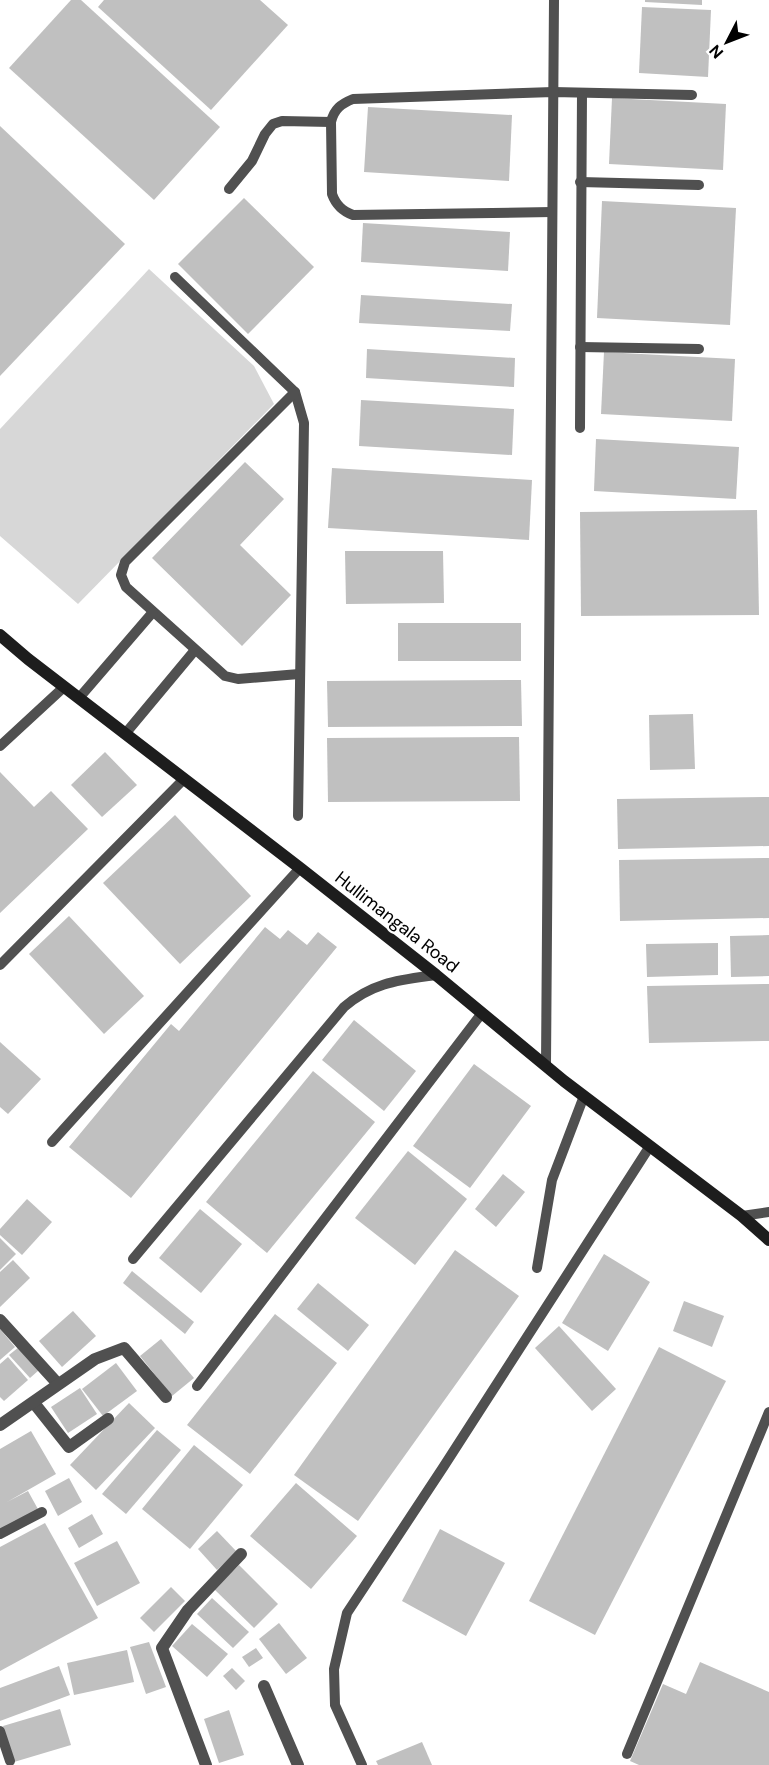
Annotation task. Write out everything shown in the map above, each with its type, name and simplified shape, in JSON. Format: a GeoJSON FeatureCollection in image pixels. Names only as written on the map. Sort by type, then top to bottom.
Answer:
{"type":"FeatureCollection","features":[{"type":"Feature","properties":{"kind":"street","name":"Hullimangala Road"},"geometry":{"type":"LineString","coordinates":[[0,635],[64,687],[300,868],[584,1096],[742,1216],[769,1240]]}},
{"type":"Feature","properties":{"kind":"street"},"geometry":{"type":"LineString","coordinates":[[0,1320],[58,1384]]}},
{"type":"Feature","properties":{"kind":"street"},"geometry":{"type":"LineString","coordinates":[[0,1425],[95,1359],[124,1348],[166,1397]]}},
{"type":"Feature","properties":{"kind":"street"},"geometry":{"type":"LineString","coordinates":[[34,1403],[69,1447],[108,1419]]}},
{"type":"Feature","properties":{"kind":"street"},"geometry":{"type":"LineString","coordinates":[[206,1765],[162,1648],[188,1610],[241,1554]]}},
{"type":"Feature","properties":{"kind":"street"},"geometry":{"type":"LineString","coordinates":[[264,1686],[298,1765]]}},
{"type":"Feature","properties":{"kind":"lane"},"geometry":{"type":"LineString","coordinates":[[546,1064],[554,0]]}},
{"type":"Feature","properties":{"kind":"lane"},"geometry":{"type":"LineString","coordinates":[[552,212],[353,215],[346,213],[334,201],[332,194],[331,122],[333,114],[353,99],[553,93],[692,95]]}},
{"type":"Feature","properties":{"kind":"lane"},"geometry":{"type":"LineString","coordinates":[[580,428],[582,93]]}},
{"type":"Feature","properties":{"kind":"lane"},"geometry":{"type":"LineString","coordinates":[[229,189],[252,161],[273,123],[282,121],[331,122]]}},
{"type":"Feature","properties":{"kind":"lane"},"geometry":{"type":"LineString","coordinates":[[580,182],[699,185]]}},
{"type":"Feature","properties":{"kind":"lane"},"geometry":{"type":"LineString","coordinates":[[176,277],[295,392],[304,423],[298,816]]}},
{"type":"Feature","properties":{"kind":"lane"},"geometry":{"type":"LineString","coordinates":[[580,348],[699,349]]}},
{"type":"Feature","properties":{"kind":"lane"},"geometry":{"type":"LineString","coordinates":[[295,392],[122,567],[121,575],[126,587],[219,673],[231,678],[299,674]]}},
{"type":"Feature","properties":{"kind":"lane"},"geometry":{"type":"LineString","coordinates":[[79,698],[153,612]]}},
{"type":"Feature","properties":{"kind":"lane"},"geometry":{"type":"LineString","coordinates":[[125,734],[195,650]]}},
{"type":"Feature","properties":{"kind":"lane"},"geometry":{"type":"LineString","coordinates":[[0,746],[64,687]]}},
{"type":"Feature","properties":{"kind":"lane"},"geometry":{"type":"LineString","coordinates":[[0,964],[184,779]]}},
{"type":"Feature","properties":{"kind":"lane"},"geometry":{"type":"LineString","coordinates":[[52,1142],[300,868]]}},
{"type":"Feature","properties":{"kind":"lane"},"geometry":{"type":"LineString","coordinates":[[133,1259],[344,1007],[368,990],[387,982],[436,975]]}},
{"type":"Feature","properties":{"kind":"lane"},"geometry":{"type":"LineString","coordinates":[[197,1386],[482,1012]]}},
{"type":"Feature","properties":{"kind":"lane"},"geometry":{"type":"LineString","coordinates":[[537,1268],[552,1180],[584,1096]]}},
{"type":"Feature","properties":{"kind":"lane"},"geometry":{"type":"LineString","coordinates":[[362,1765],[335,1705],[334,1668],[347,1613],[650,1146]]}},
{"type":"Feature","properties":{"kind":"lane"},"geometry":{"type":"LineString","coordinates":[[742,1216],[769,1212]]}},
{"type":"Feature","properties":{"kind":"lane"},"geometry":{"type":"LineString","coordinates":[[627,1754],[769,1412]]}},
{"type":"Feature","properties":{"kind":"lane"},"geometry":{"type":"LineString","coordinates":[[0,1534],[42,1512]]}},
{"type":"Feature","properties":{"kind":"lane"},"geometry":{"type":"LineString","coordinates":[[0,1731],[10,1761]]}},
{"type":"Feature","properties":{"kind":"shaded area"},"geometry":{"type":"Polygon","coordinates":[[[149,269],[254,366],[274,404],[78,604],[0,536],[0,429],[149,269]]]}},
{"type":"Feature","properties":{"kind":"building"},"geometry":{"type":"Polygon","coordinates":[[[71,0],[81,0],[220,127],[154,200],[9,68],[71,0]]]}},
{"type":"Feature","properties":{"kind":"building"},"geometry":{"type":"Polygon","coordinates":[[[104,0],[260,0],[288,25],[211,110],[98,7],[104,0]]]}},
{"type":"Feature","properties":{"kind":"building"},"geometry":{"type":"Polygon","coordinates":[[[645,0],[702,0],[702,5],[645,2],[645,0]]]}},
{"type":"Feature","properties":{"kind":"building"},"geometry":{"type":"Polygon","coordinates":[[[642,7],[711,10],[708,77],[639,73],[642,7]]]}},
{"type":"Feature","properties":{"kind":"building"},"geometry":{"type":"Polygon","coordinates":[[[612,98],[726,104],[723,170],[609,164],[612,98]]]}},
{"type":"Feature","properties":{"kind":"building"},"geometry":{"type":"Polygon","coordinates":[[[368,107],[512,115],[509,181],[364,172],[368,107]]]}},
{"type":"Feature","properties":{"kind":"building"},"geometry":{"type":"Polygon","coordinates":[[[0,126],[125,244],[0,376],[0,126]]]}},
{"type":"Feature","properties":{"kind":"building"},"geometry":{"type":"Polygon","coordinates":[[[244,198],[314,267],[248,334],[178,264],[244,198]]]}},
{"type":"Feature","properties":{"kind":"building"},"geometry":{"type":"Polygon","coordinates":[[[602,201],[736,208],[730,325],[597,318],[602,201]]]}},
{"type":"Feature","properties":{"kind":"building"},"geometry":{"type":"Polygon","coordinates":[[[363,223],[510,232],[508,271],[361,262],[363,223]]]}},
{"type":"Feature","properties":{"kind":"building"},"geometry":{"type":"Polygon","coordinates":[[[361,295],[512,304],[510,331],[359,323],[361,295]]]}},
{"type":"Feature","properties":{"kind":"building"},"geometry":{"type":"Polygon","coordinates":[[[367,349],[515,358],[514,387],[366,378],[367,349]]]}},
{"type":"Feature","properties":{"kind":"building"},"geometry":{"type":"Polygon","coordinates":[[[604,352],[735,359],[732,421],[601,414],[604,352]]]}},
{"type":"Feature","properties":{"kind":"building"},"geometry":{"type":"Polygon","coordinates":[[[361,400],[514,409],[512,455],[359,446],[361,400]]]}},
{"type":"Feature","properties":{"kind":"building"},"geometry":{"type":"Polygon","coordinates":[[[596,439],[739,447],[736,499],[594,491],[596,439]]]}},
{"type":"Feature","properties":{"kind":"building"},"geometry":{"type":"Polygon","coordinates":[[[245,462],[284,499],[240,545],[291,595],[242,646],[152,558],[245,462]]]}},
{"type":"Feature","properties":{"kind":"building"},"geometry":{"type":"Polygon","coordinates":[[[332,468],[532,480],[529,540],[328,528],[332,468]]]}},
{"type":"Feature","properties":{"kind":"building"},"geometry":{"type":"Polygon","coordinates":[[[757,510],[759,615],[581,616],[580,512],[757,510]]]}},
{"type":"Feature","properties":{"kind":"building"},"geometry":{"type":"Polygon","coordinates":[[[345,551],[443,551],[444,603],[346,604],[345,551]]]}},
{"type":"Feature","properties":{"kind":"building"},"geometry":{"type":"Polygon","coordinates":[[[398,623],[521,623],[521,661],[398,661],[398,623]]]}},
{"type":"Feature","properties":{"kind":"building"},"geometry":{"type":"Polygon","coordinates":[[[521,680],[522,726],[328,727],[327,681],[521,680]]]}},
{"type":"Feature","properties":{"kind":"building"},"geometry":{"type":"Polygon","coordinates":[[[693,714],[695,769],[650,770],[649,715],[693,714]]]}},
{"type":"Feature","properties":{"kind":"building"},"geometry":{"type":"Polygon","coordinates":[[[519,737],[520,801],[328,802],[327,738],[519,737]]]}},
{"type":"Feature","properties":{"kind":"building"},"geometry":{"type":"Polygon","coordinates":[[[105,752],[137,785],[102,817],[71,785],[105,752]]]}},
{"type":"Feature","properties":{"kind":"building"},"geometry":{"type":"Polygon","coordinates":[[[0,772],[34,807],[51,791],[88,829],[0,913],[0,772]]]}},
{"type":"Feature","properties":{"kind":"building"},"geometry":{"type":"Polygon","coordinates":[[[769,797],[769,846],[618,849],[617,799],[769,797]]]}},
{"type":"Feature","properties":{"kind":"building"},"geometry":{"type":"Polygon","coordinates":[[[175,815],[251,896],[180,964],[103,883],[175,815]]]}},
{"type":"Feature","properties":{"kind":"building"},"geometry":{"type":"Polygon","coordinates":[[[769,858],[769,918],[620,921],[619,860],[769,858]]]}},
{"type":"Feature","properties":{"kind":"building"},"geometry":{"type":"Polygon","coordinates":[[[69,916],[144,996],[104,1034],[29,954],[69,916]]]}},
{"type":"Feature","properties":{"kind":"building"},"geometry":{"type":"Polygon","coordinates":[[[265,927],[280,939],[288,930],[307,945],[318,932],[337,947],[131,1198],[69,1147],[171,1024],[179,1031],[265,927]]]}},
{"type":"Feature","properties":{"kind":"building"},"geometry":{"type":"Polygon","coordinates":[[[769,935],[769,976],[731,977],[730,936],[769,935]]]}},
{"type":"Feature","properties":{"kind":"building"},"geometry":{"type":"Polygon","coordinates":[[[718,943],[718,975],[647,977],[646,944],[718,943]]]}},
{"type":"Feature","properties":{"kind":"building"},"geometry":{"type":"Polygon","coordinates":[[[769,984],[769,1041],[649,1043],[647,986],[769,984]]]}},
{"type":"Feature","properties":{"kind":"building"},"geometry":{"type":"Polygon","coordinates":[[[354,1020],[416,1071],[384,1111],[322,1060],[354,1020]]]}},
{"type":"Feature","properties":{"kind":"building"},"geometry":{"type":"Polygon","coordinates":[[[0,1042],[41,1079],[8,1114],[0,1107],[0,1042]]]}},
{"type":"Feature","properties":{"kind":"building"},"geometry":{"type":"Polygon","coordinates":[[[474,1064],[531,1106],[470,1188],[413,1146],[474,1064]]]}},
{"type":"Feature","properties":{"kind":"building"},"geometry":{"type":"Polygon","coordinates":[[[313,1071],[375,1122],[267,1253],[206,1202],[313,1071]]]}},
{"type":"Feature","properties":{"kind":"building"},"geometry":{"type":"Polygon","coordinates":[[[408,1151],[467,1199],[415,1265],[355,1218],[408,1151]]]}},
{"type":"Feature","properties":{"kind":"building"},"geometry":{"type":"Polygon","coordinates":[[[503,1174],[525,1192],[496,1227],[475,1209],[503,1174]]]}},
{"type":"Feature","properties":{"kind":"building"},"geometry":{"type":"Polygon","coordinates":[[[27,1199],[52,1222],[22,1255],[0,1235],[0,1229],[27,1199]]]}},
{"type":"Feature","properties":{"kind":"building"},"geometry":{"type":"Polygon","coordinates":[[[200,1209],[242,1244],[201,1293],[159,1258],[200,1209]]]}},
{"type":"Feature","properties":{"kind":"building"},"geometry":{"type":"Polygon","coordinates":[[[0,1238],[16,1254],[0,1270],[0,1238]]]}},
{"type":"Feature","properties":{"kind":"building"},"geometry":{"type":"Polygon","coordinates":[[[455,1250],[519,1296],[358,1521],[294,1475],[455,1250]]]}},
{"type":"Feature","properties":{"kind":"building"},"geometry":{"type":"Polygon","coordinates":[[[604,1254],[650,1282],[608,1351],[562,1323],[604,1254]]]}},
{"type":"Feature","properties":{"kind":"building"},"geometry":{"type":"Polygon","coordinates":[[[13,1260],[30,1278],[0,1307],[0,1272],[13,1260]]]}},
{"type":"Feature","properties":{"kind":"building"},"geometry":{"type":"Polygon","coordinates":[[[132,1271],[194,1322],[185,1334],[123,1283],[132,1271]]]}},
{"type":"Feature","properties":{"kind":"building"},"geometry":{"type":"Polygon","coordinates":[[[318,1283],[369,1325],[348,1351],[297,1309],[318,1283]]]}},
{"type":"Feature","properties":{"kind":"building"},"geometry":{"type":"Polygon","coordinates":[[[684,1301],[724,1316],[712,1347],[673,1331],[684,1301]]]}},
{"type":"Feature","properties":{"kind":"building"},"geometry":{"type":"Polygon","coordinates":[[[73,1311],[96,1336],[62,1367],[39,1341],[73,1311]]]}},
{"type":"Feature","properties":{"kind":"building"},"geometry":{"type":"Polygon","coordinates":[[[275,1314],[337,1363],[250,1474],[187,1425],[275,1314]]]}},
{"type":"Feature","properties":{"kind":"building"},"geometry":{"type":"Polygon","coordinates":[[[559,1326],[616,1389],[592,1411],[535,1348],[559,1326]]]}},
{"type":"Feature","properties":{"kind":"building"},"geometry":{"type":"Polygon","coordinates":[[[0,1329],[15,1347],[0,1360],[0,1329]]]}},
{"type":"Feature","properties":{"kind":"building"},"geometry":{"type":"Polygon","coordinates":[[[161,1339],[194,1378],[172,1396],[140,1356],[161,1339]]]}},
{"type":"Feature","properties":{"kind":"building"},"geometry":{"type":"Polygon","coordinates":[[[19,1347],[39,1370],[30,1378],[9,1355],[19,1347]]]}},
{"type":"Feature","properties":{"kind":"building"},"geometry":{"type":"Polygon","coordinates":[[[659,1347],[726,1381],[595,1635],[529,1601],[659,1347]]]}},
{"type":"Feature","properties":{"kind":"building"},"geometry":{"type":"Polygon","coordinates":[[[8,1357],[28,1380],[4,1401],[0,1397],[0,1364],[8,1357]]]}},
{"type":"Feature","properties":{"kind":"building"},"geometry":{"type":"Polygon","coordinates":[[[116,1363],[137,1391],[103,1416],[82,1389],[116,1363]]]}},
{"type":"Feature","properties":{"kind":"building"},"geometry":{"type":"Polygon","coordinates":[[[80,1388],[97,1414],[68,1433],[51,1407],[80,1388]]]}},
{"type":"Feature","properties":{"kind":"building"},"geometry":{"type":"Polygon","coordinates":[[[129,1403],[155,1428],[96,1490],[70,1465],[129,1403]]]}},
{"type":"Feature","properties":{"kind":"building"},"geometry":{"type":"Polygon","coordinates":[[[157,1430],[181,1450],[126,1514],[102,1494],[157,1430]]]}},
{"type":"Feature","properties":{"kind":"building"},"geometry":{"type":"Polygon","coordinates":[[[31,1431],[56,1474],[7,1502],[28,1491],[39,1511],[0,1532],[0,1449],[31,1431]]]}},
{"type":"Feature","properties":{"kind":"building"},"geometry":{"type":"Polygon","coordinates":[[[194,1445],[243,1485],[190,1549],[142,1509],[194,1445]]]}},
{"type":"Feature","properties":{"kind":"building"},"geometry":{"type":"Polygon","coordinates":[[[69,1478],[82,1502],[58,1516],[45,1491],[69,1478]]]}},
{"type":"Feature","properties":{"kind":"building"},"geometry":{"type":"Polygon","coordinates":[[[296,1483],[357,1536],[311,1589],[250,1536],[296,1483]]]}},
{"type":"Feature","properties":{"kind":"building"},"geometry":{"type":"Polygon","coordinates":[[[92,1514],[103,1534],[79,1548],[68,1528],[92,1514]]]}},
{"type":"Feature","properties":{"kind":"building"},"geometry":{"type":"Polygon","coordinates":[[[45,1523],[98,1618],[0,1671],[0,1547],[45,1523]]]}},
{"type":"Feature","properties":{"kind":"building"},"geometry":{"type":"Polygon","coordinates":[[[440,1529],[505,1563],[466,1636],[402,1601],[440,1529]]]}},
{"type":"Feature","properties":{"kind":"building"},"geometry":{"type":"Polygon","coordinates":[[[217,1531],[237,1552],[217,1570],[198,1549],[217,1531]]]}},
{"type":"Feature","properties":{"kind":"building"},"geometry":{"type":"Polygon","coordinates":[[[117,1541],[140,1583],[97,1606],[74,1563],[117,1541]]]}},
{"type":"Feature","properties":{"kind":"building"},"geometry":{"type":"Polygon","coordinates":[[[239,1565],[278,1604],[254,1628],[214,1589],[239,1565]]]}},
{"type":"Feature","properties":{"kind":"building"},"geometry":{"type":"Polygon","coordinates":[[[171,1587],[185,1601],[154,1632],[140,1618],[171,1587]]]}},
{"type":"Feature","properties":{"kind":"building"},"geometry":{"type":"Polygon","coordinates":[[[212,1598],[249,1632],[233,1648],[197,1614],[212,1598]]]}},
{"type":"Feature","properties":{"kind":"building"},"geometry":{"type":"Polygon","coordinates":[[[279,1623],[307,1658],[286,1674],[259,1639],[279,1623]]]}},
{"type":"Feature","properties":{"kind":"building"},"geometry":{"type":"Polygon","coordinates":[[[192,1624],[228,1654],[207,1677],[172,1646],[192,1624]]]}},
{"type":"Feature","properties":{"kind":"building"},"geometry":{"type":"Polygon","coordinates":[[[149,1642],[166,1687],[146,1694],[130,1647],[149,1642]]]}},
{"type":"Feature","properties":{"kind":"building"},"geometry":{"type":"Polygon","coordinates":[[[256,1648],[263,1658],[249,1667],[242,1657],[256,1648]]]}},
{"type":"Feature","properties":{"kind":"building"},"geometry":{"type":"Polygon","coordinates":[[[127,1650],[134,1682],[74,1695],[67,1663],[127,1650]]]}},
{"type":"Feature","properties":{"kind":"building"},"geometry":{"type":"Polygon","coordinates":[[[700,1662],[769,1692],[769,1765],[639,1765],[630,1761],[663,1684],[686,1694],[700,1662]]]}},
{"type":"Feature","properties":{"kind":"building"},"geometry":{"type":"Polygon","coordinates":[[[59,1666],[70,1695],[0,1721],[0,1688],[59,1666]]]}},
{"type":"Feature","properties":{"kind":"building"},"geometry":{"type":"Polygon","coordinates":[[[232,1668],[245,1681],[236,1690],[223,1676],[232,1668]]]}},
{"type":"Feature","properties":{"kind":"building"},"geometry":{"type":"Polygon","coordinates":[[[60,1709],[71,1745],[14,1762],[3,1726],[60,1709]]]}},
{"type":"Feature","properties":{"kind":"building"},"geometry":{"type":"Polygon","coordinates":[[[229,1710],[244,1755],[219,1763],[204,1719],[229,1710]]]}},
{"type":"Feature","properties":{"kind":"building"},"geometry":{"type":"Polygon","coordinates":[[[422,1742],[432,1765],[378,1765],[376,1761],[422,1742]]]}}]}
